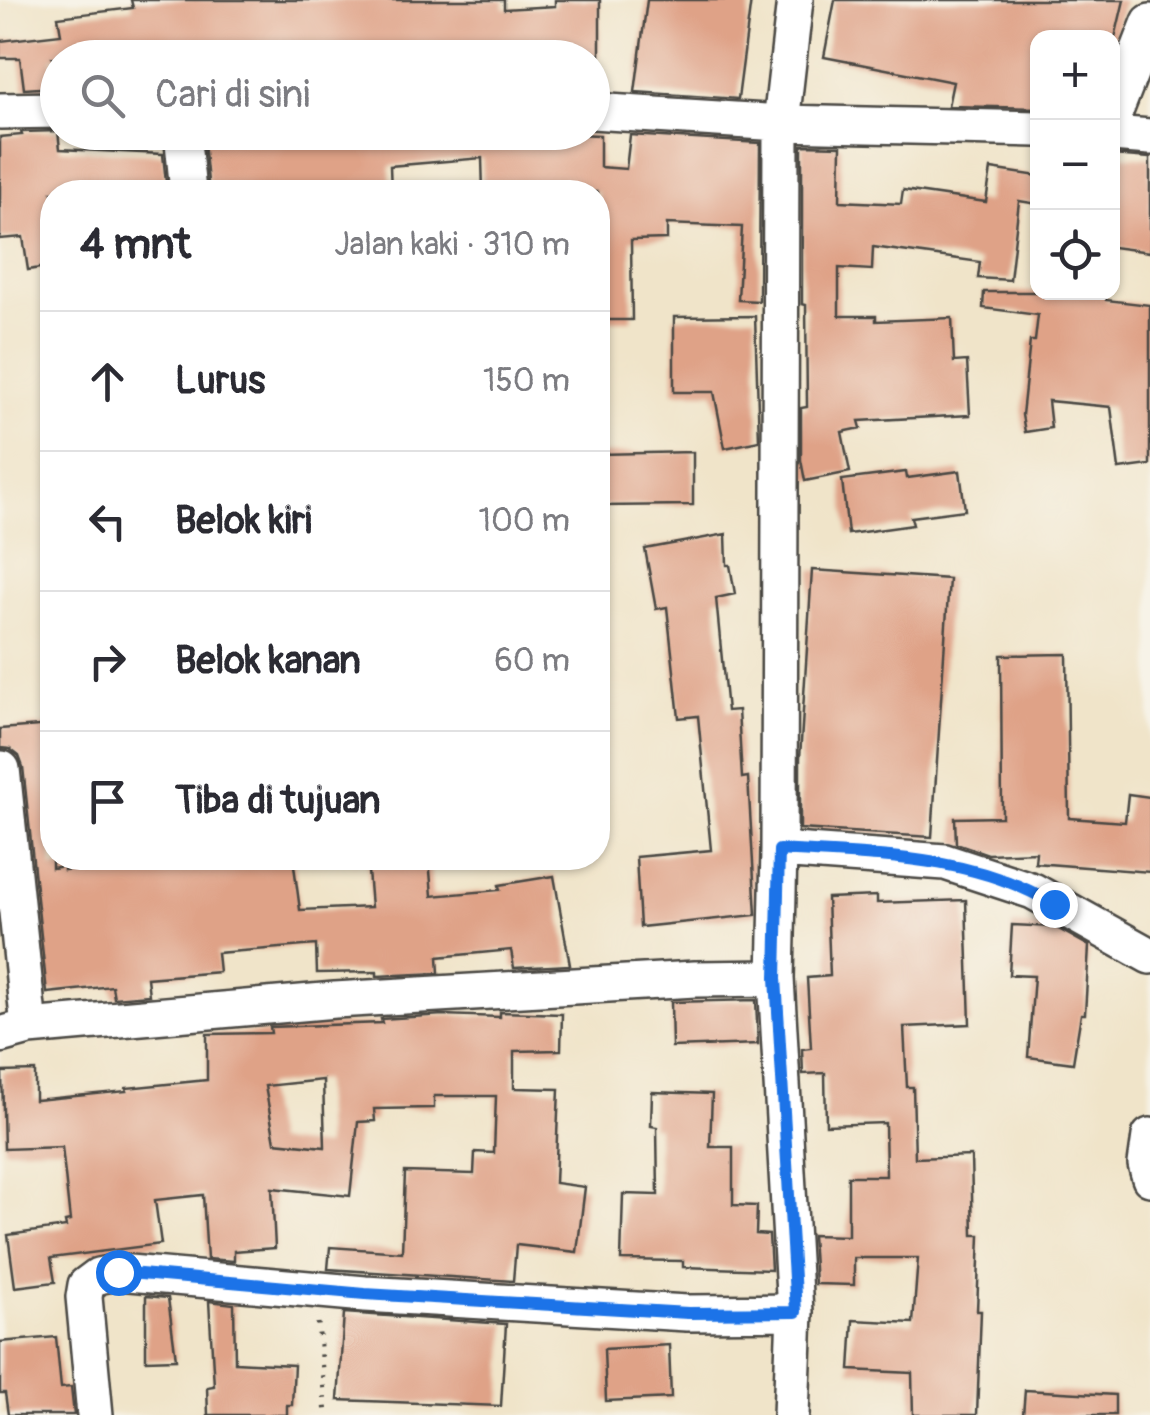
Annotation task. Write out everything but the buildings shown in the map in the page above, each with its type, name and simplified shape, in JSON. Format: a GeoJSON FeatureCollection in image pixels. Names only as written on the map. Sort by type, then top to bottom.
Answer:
{"type":"FeatureCollection","features":[{"type":"Feature","properties":{"kind":"street"},"geometry":{"type":"LineString","coordinates":[[791,1415],[796,1312],[776,978],[781,123],[795,0]]}},
{"type":"Feature","properties":{"kind":"street"},"geometry":{"type":"LineString","coordinates":[[1120,99],[1150,22]]}},
{"type":"Feature","properties":{"kind":"street"},"geometry":{"type":"LineString","coordinates":[[0,111],[40,110]]}},
{"type":"Feature","properties":{"kind":"street"},"geometry":{"type":"LineString","coordinates":[[610,112],[781,123],[1030,129]]}},
{"type":"Feature","properties":{"kind":"street"},"geometry":{"type":"LineString","coordinates":[[1120,135],[1150,138]]}},
{"type":"Feature","properties":{"kind":"street"},"geometry":{"type":"LineString","coordinates":[[184,150],[187,180]]}},
{"type":"Feature","properties":{"kind":"street"},"geometry":{"type":"LineString","coordinates":[[2,769],[14,1031],[335,1000],[695,979],[776,978]]}},
{"type":"Feature","properties":{"kind":"street"},"geometry":{"type":"LineString","coordinates":[[779,850],[945,862],[1032,891],[1150,956]]}},
{"type":"Feature","properties":{"kind":"street"},"geometry":{"type":"LineString","coordinates":[[1150,1136],[1146,1164],[1150,1178]]}},
{"type":"Feature","properties":{"kind":"street"},"geometry":{"type":"LineString","coordinates":[[95,1415],[84,1297],[86,1285],[98,1276],[118,1272],[316,1290],[688,1313],[796,1312]]}},
{"type":"Feature","properties":{"kind":"path"},"geometry":{"type":"LineString","coordinates":[[316,1290],[326,1415]]}},
{"type":"Feature","properties":{"kind":"route"},"geometry":{"type":"LineString","coordinates":[[118,1272],[365,1294],[688,1313],[796,1312],[776,978],[779,850],[945,862],[1032,891],[1054,904]]}}]}
